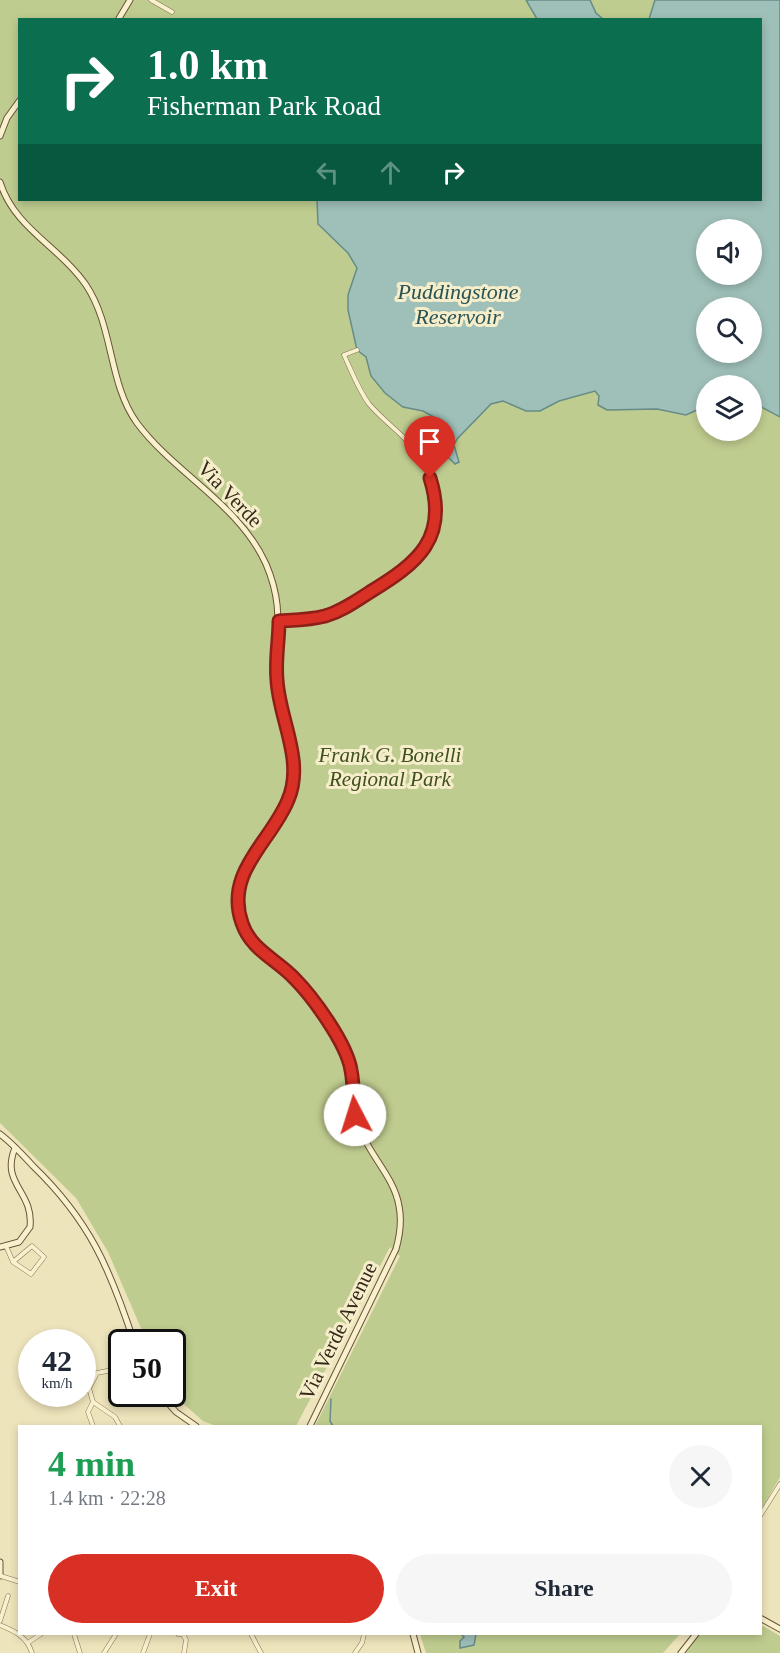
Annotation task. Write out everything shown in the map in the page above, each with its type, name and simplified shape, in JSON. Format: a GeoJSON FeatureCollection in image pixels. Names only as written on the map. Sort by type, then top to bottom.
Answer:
{"type":"FeatureCollection","features":[{"type":"Feature","properties":{"kind":"main road"},"geometry":{"type":"LineString","coordinates":[[119,18],[130,0]]}},
{"type":"Feature","properties":{"kind":"main road"},"geometry":{"type":"LineString","coordinates":[[0,136],[7,118],[18,103]]}},
{"type":"Feature","properties":{"kind":"main road","name":"Via Verde"},"geometry":{"type":"LineString","coordinates":[[0,182],[5,197],[21,219],[66,260],[86,284],[102,319],[119,384],[136,421],[151,439],[241,525],[256,546],[274,587],[279,621],[277,681],[292,751],[294,776],[288,801],[243,872],[238,899],[242,922],[264,956],[296,979],[344,1046],[351,1070],[357,1123],[391,1183],[399,1206],[401,1228],[396,1249]]}},
{"type":"Feature","properties":{"kind":"main road"},"geometry":{"type":"LineString","coordinates":[[0,1134],[64,1198],[92,1238],[114,1283],[130,1329]]}},
{"type":"Feature","properties":{"kind":"main road"},"geometry":{"type":"LineString","coordinates":[[4,1160],[15,1148]]}},
{"type":"Feature","properties":{"kind":"main road"},"geometry":{"type":"LineString","coordinates":[[3,1246],[24,1238],[31,1220],[29,1209],[10,1190]]}},
{"type":"Feature","properties":{"kind":"main road","name":"Via Verde Avenue"},"geometry":{"type":"LineString","coordinates":[[310,1425],[396,1249]]}},
{"type":"Feature","properties":{"kind":"main road"},"geometry":{"type":"LineString","coordinates":[[172,1407],[195,1425]]}},
{"type":"Feature","properties":{"kind":"main road"},"geometry":{"type":"LineString","coordinates":[[0,1562],[1,1576]]}},
{"type":"Feature","properties":{"kind":"main road"},"geometry":{"type":"LineString","coordinates":[[762,1619],[780,1629]]}},
{"type":"Feature","properties":{"kind":"main road"},"geometry":{"type":"LineString","coordinates":[[412,1635],[418,1653]]}},
{"type":"Feature","properties":{"kind":"main road"},"geometry":{"type":"LineString","coordinates":[[679,1653],[692,1635]]}},
{"type":"Feature","properties":{"kind":"street"},"geometry":{"type":"LineString","coordinates":[[154,1],[172,12]]}},
{"type":"Feature","properties":{"kind":"street"},"geometry":{"type":"LineString","coordinates":[[279,621],[313,619],[336,612],[398,576],[423,551],[433,531],[437,507],[430,478],[422,461],[407,441],[369,404],[356,384],[344,356],[357,350]]}},
{"type":"Feature","properties":{"kind":"street"},"geometry":{"type":"LineString","coordinates":[[3,1246],[13,1262],[31,1274],[44,1257],[32,1246],[13,1262]]}},
{"type":"Feature","properties":{"kind":"street"},"geometry":{"type":"LineString","coordinates":[[96,1404],[116,1417],[120,1425]]}},
{"type":"Feature","properties":{"kind":"street"},"geometry":{"type":"LineString","coordinates":[[90,1407],[88,1412],[93,1425]]}},
{"type":"Feature","properties":{"kind":"street"},"geometry":{"type":"LineString","coordinates":[[762,1513],[780,1484]]}},
{"type":"Feature","properties":{"kind":"street"},"geometry":{"type":"LineString","coordinates":[[1,1576],[18,1581]]}},
{"type":"Feature","properties":{"kind":"street"},"geometry":{"type":"LineString","coordinates":[[8,1596],[0,1623],[18,1633]]}},
{"type":"Feature","properties":{"kind":"street"},"geometry":{"type":"LineString","coordinates":[[20,1635],[29,1642],[32,1653]]}},
{"type":"Feature","properties":{"kind":"street"},"geometry":{"type":"LineString","coordinates":[[29,1642],[40,1635]]}},
{"type":"Feature","properties":{"kind":"street"},"geometry":{"type":"LineString","coordinates":[[74,1635],[80,1653]]}},
{"type":"Feature","properties":{"kind":"street"},"geometry":{"type":"LineString","coordinates":[[104,1653],[115,1635]]}},
{"type":"Feature","properties":{"kind":"street"},"geometry":{"type":"LineString","coordinates":[[142,1653],[150,1635]]}},
{"type":"Feature","properties":{"kind":"street"},"geometry":{"type":"LineString","coordinates":[[184,1635],[186,1640],[184,1653]]}},
{"type":"Feature","properties":{"kind":"street"},"geometry":{"type":"LineString","coordinates":[[252,1635],[261,1653]]}},
{"type":"Feature","properties":{"kind":"street"},"geometry":{"type":"LineString","coordinates":[[354,1653],[362,1643],[364,1635]]}},
{"type":"Feature","properties":{"kind":"green space","name":"Frank G. Bonelli Regional Park"},"geometry":{"type":"Polygon","coordinates":[[[0,0],[780,0],[780,1477],[762,1508],[762,1425],[316,1425],[400,1256],[390,1247],[297,1425],[213,1425],[203,1421],[186,1406],[186,1329],[141,1329],[108,1252],[76,1198],[0,1123],[0,0]]]}},
{"type":"Feature","properties":{"kind":"green space"},"geometry":{"type":"Polygon","coordinates":[[[762,1626],[780,1636],[780,1653],[686,1653],[698,1635],[762,1635],[762,1626]]]}},
{"type":"Feature","properties":{"kind":"green space"},"geometry":{"type":"Polygon","coordinates":[[[420,1635],[679,1635],[663,1653],[426,1653],[420,1635]]]}},
{"type":"Feature","properties":{"kind":"water"},"geometry":{"type":"Polygon","coordinates":[[[526,0],[590,0],[596,13],[602,18],[536,18],[526,0]]]}},
{"type":"Feature","properties":{"kind":"water","name":"Puddingstone Reservoir"},"geometry":{"type":"Polygon","coordinates":[[[655,0],[780,0],[780,417],[762,407],[762,375],[696,375],[696,410],[686,415],[657,409],[607,410],[598,405],[599,396],[595,391],[559,401],[540,411],[526,411],[503,401],[491,404],[457,439],[454,445],[459,462],[455,464],[435,444],[436,433],[441,425],[439,420],[423,411],[403,407],[385,393],[371,376],[366,357],[357,350],[348,310],[348,295],[357,268],[348,253],[318,224],[317,201],[762,201],[762,18],[649,18],[655,0]]]}},
{"type":"Feature","properties":{"kind":"water"},"geometry":{"type":"Polygon","coordinates":[[[462,1635],[476,1635],[474,1645],[460,1648],[460,1641],[464,1637],[462,1635]]]}},
{"type":"Feature","properties":{"kind":"waterway"},"geometry":{"type":"LineString","coordinates":[[331,1399],[330,1421],[332,1425]]}},
{"type":"Feature","properties":{"kind":"route"},"geometry":{"type":"LineString","coordinates":[[355,1115],[351,1070],[344,1046],[296,979],[264,956],[250,938],[242,922],[238,899],[243,872],[288,801],[294,776],[292,751],[277,681],[279,621],[313,619],[336,612],[398,576],[414,561],[429,542],[435,522],[437,507],[430,478]]}}]}
